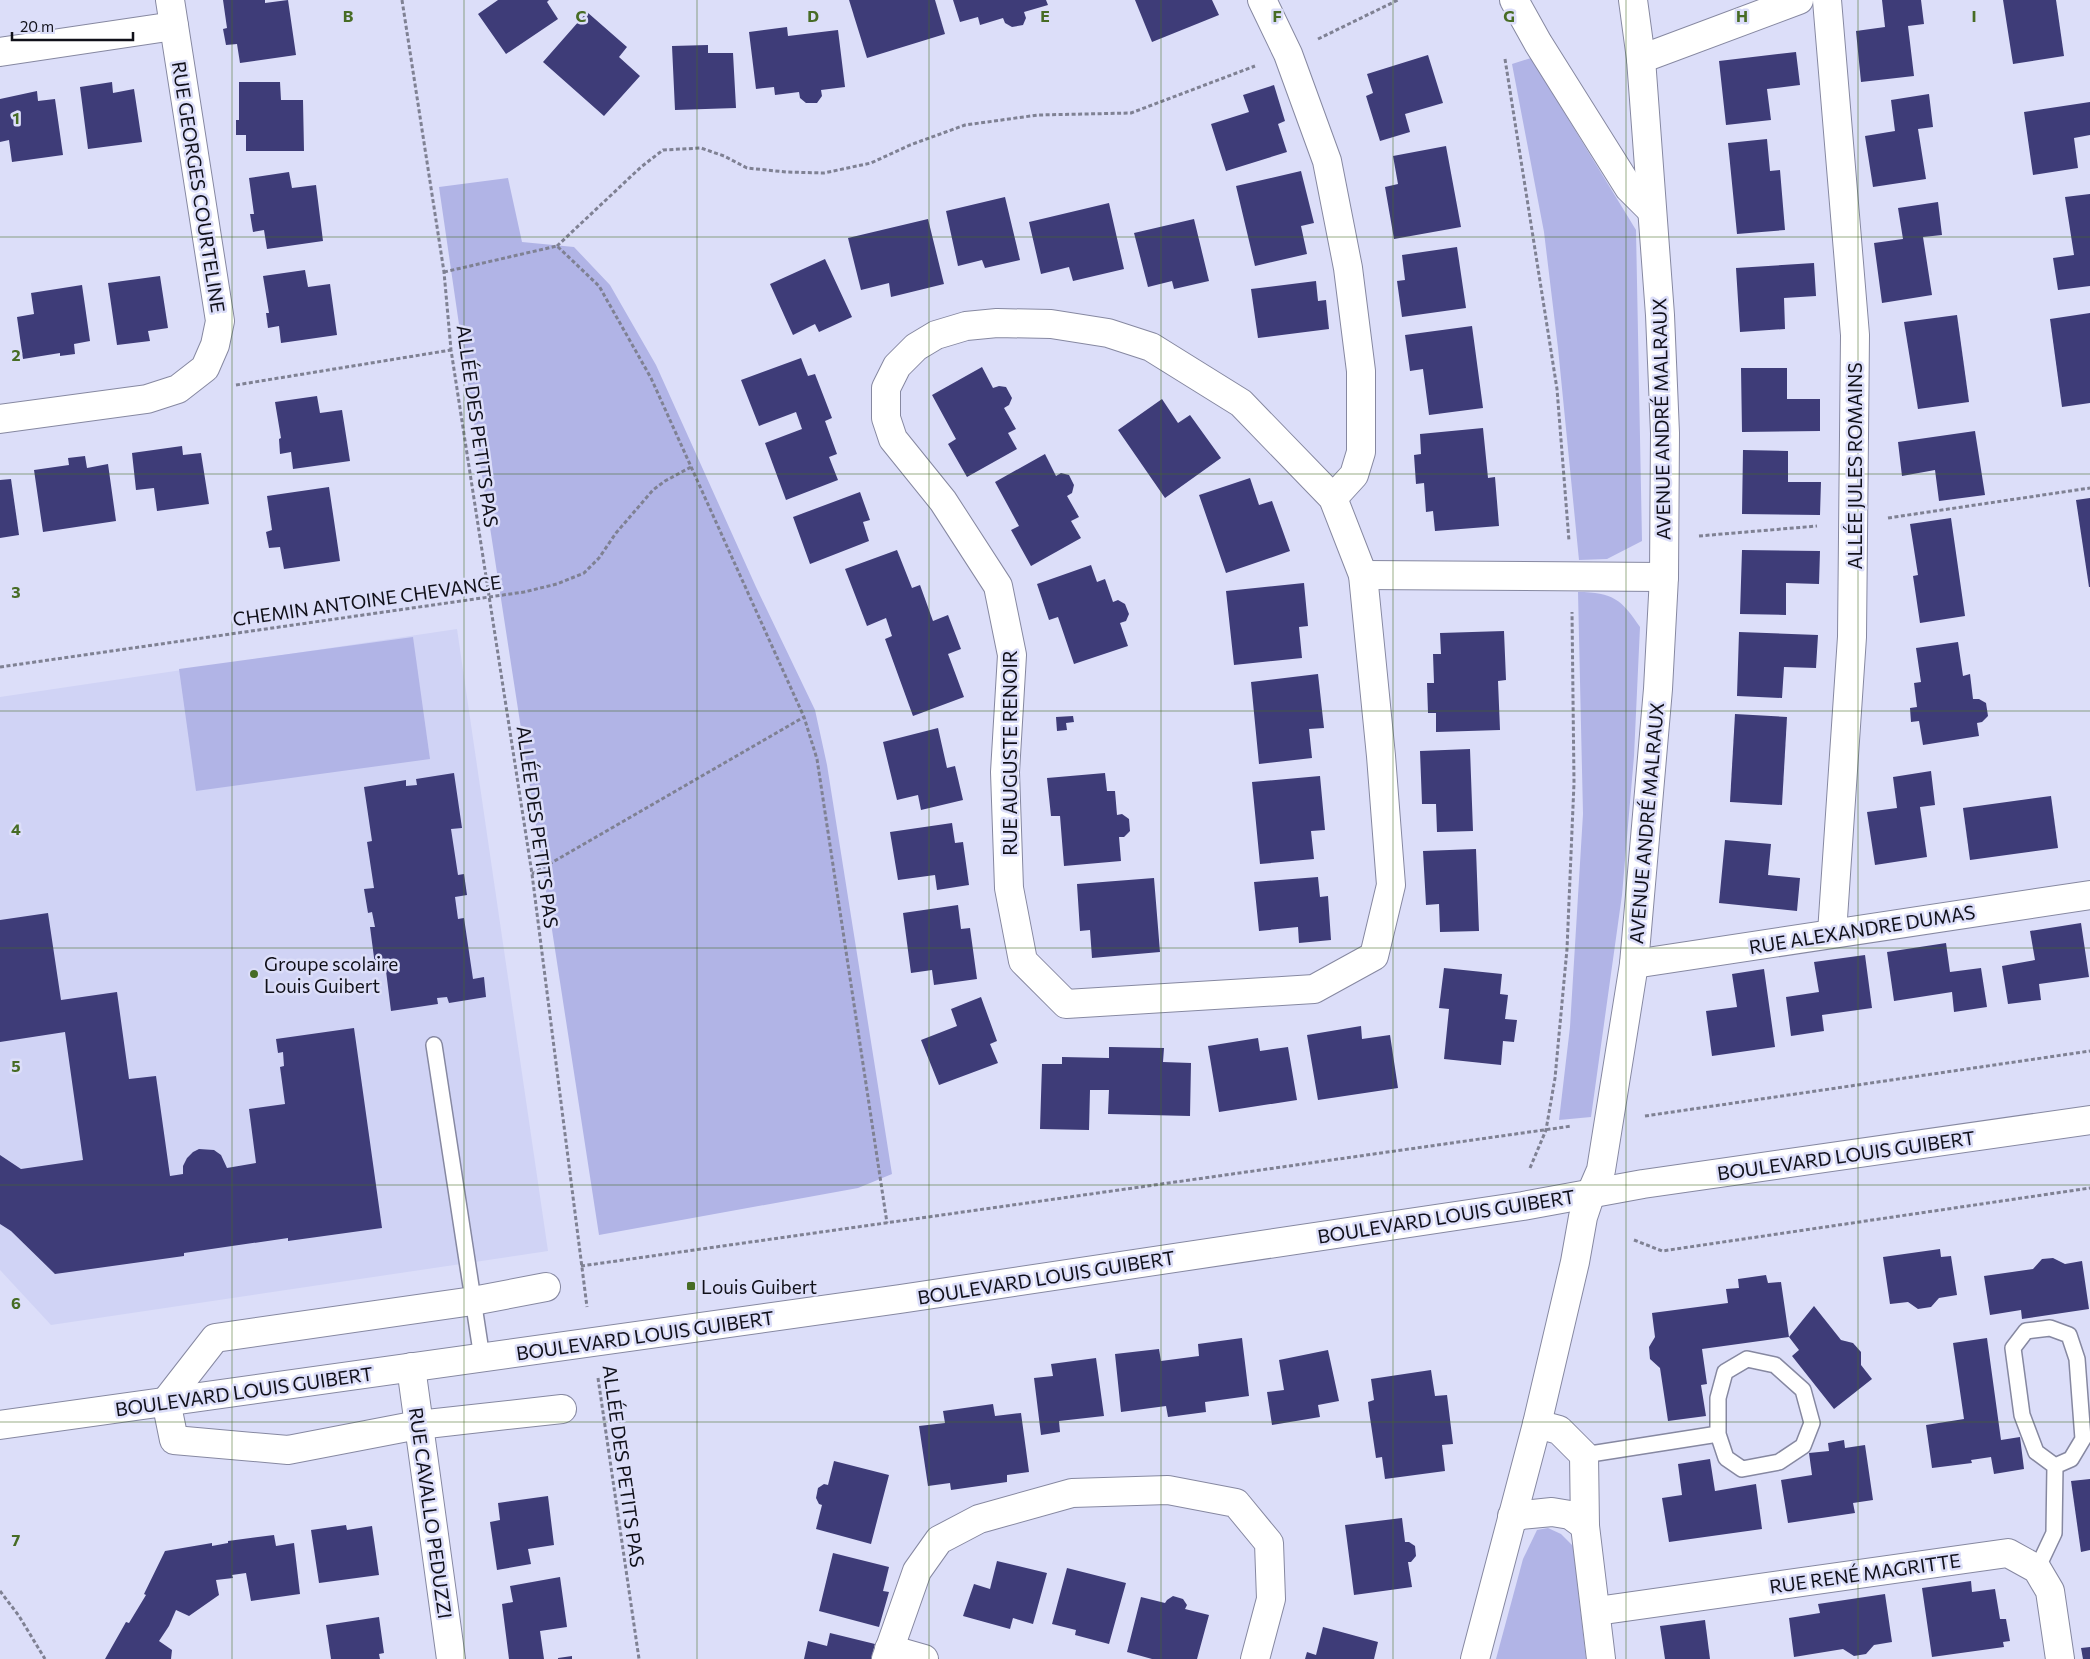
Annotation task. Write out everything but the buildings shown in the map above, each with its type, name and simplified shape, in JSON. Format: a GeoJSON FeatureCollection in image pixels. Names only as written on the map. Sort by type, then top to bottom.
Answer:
{"type":"FeatureCollection","features":[{"type":"Feature","properties":{"kind":"street"},"geometry":{"type":"LineString","coordinates":[[1262,0],[1288,54],[1326,161],[1348,268],[1361,371],[1361,452],[1354,475],[1333,498]]}},
{"type":"Feature","properties":{"kind":"street"},"geometry":{"type":"LineString","coordinates":[[1514,0],[1538,43],[1629,188],[1652,211]]}},
{"type":"Feature","properties":{"kind":"street","name":"AVENUE ANDRÉ MALRAUX"},"geometry":{"type":"LineString","coordinates":[[1475,1659],[1537,1424],[1584,1217],[1591,1193],[1601,1170],[1634,964],[1658,689],[1664,577],[1665,433],[1660,315],[1641,60],[1633,0]]}},
{"type":"Feature","properties":{"kind":"street"},"geometry":{"type":"LineString","coordinates":[[1641,60],[1800,0]]}},
{"type":"Feature","properties":{"kind":"street","name":"ALLÉE JULES ROMAINS"},"geometry":{"type":"LineString","coordinates":[[1827,0],[1855,335],[1852,637],[1832,933]]}},
{"type":"Feature","properties":{"kind":"street"},"geometry":{"type":"LineString","coordinates":[[0,52],[172,13]]}},
{"type":"Feature","properties":{"kind":"street","name":"RUE GEORGES COURTELINE"},"geometry":{"type":"LineString","coordinates":[[0,418],[147,399],[178,389],[204,368],[215,345],[220,321],[172,13]]}},
{"type":"Feature","properties":{"kind":"street","name":"RUE AUGUSTE RENOIR"},"geometry":{"type":"LineString","coordinates":[[998,323],[1050,324],[1108,333],[1151,347],[1241,403],[1333,498],[1363,575],[1381,756],[1391,885],[1374,956],[1314,989],[1066,1004],[1023,961],[1009,888],[1005,772],[1012,655],[998,586],[944,502],[893,439],[886,418],[886,388],[897,366],[916,346],[936,335],[966,326],[998,323]]}},
{"type":"Feature","properties":{"kind":"street"},"geometry":{"type":"LineString","coordinates":[[1363,575],[1664,577]]}},
{"type":"Feature","properties":{"kind":"street","name":"RUE ALEXANDRE DUMAS"},"geometry":{"type":"LineString","coordinates":[[1634,964],[2090,895]]}},
{"type":"Feature","properties":{"kind":"street","name":"BOULEVARD LOUIS GUIBERT"},"geometry":{"type":"LineString","coordinates":[[0,1425],[919,1296],[1523,1206],[1591,1193],[2090,1120]]}},
{"type":"Feature","properties":{"kind":"street"},"geometry":{"type":"LineString","coordinates":[[546,1287],[473,1301],[215,1338],[166,1401],[174,1440],[288,1450],[418,1425],[562,1409]]}},
{"type":"Feature","properties":{"kind":"street","name":"RUE CAVALLO PEDUZZI"},"geometry":{"type":"LineString","coordinates":[[411,1367],[451,1659]]}},
{"type":"Feature","properties":{"kind":"street"},"geometry":{"type":"LineString","coordinates":[[1537,1424],[1559,1430],[1584,1455],[1585,1526],[1597,1611],[1601,1659]]}},
{"type":"Feature","properties":{"kind":"street"},"geometry":{"type":"LineString","coordinates":[[924,1659],[887,1654],[917,1570],[940,1540],[978,1519],[1072,1493],[1168,1490],[1236,1503],[1270,1543],[1271,1599],[1255,1659]]}},
{"type":"Feature","properties":{"kind":"street"},"geometry":{"type":"LineString","coordinates":[[1512,1516],[1552,1512],[1570,1515],[1585,1526]]}},
{"type":"Feature","properties":{"kind":"street","name":"RUE RENÉ MAGRITTE"},"geometry":{"type":"LineString","coordinates":[[1597,1611],[2008,1553],[2037,1569]]}},
{"type":"Feature","properties":{"kind":"street"},"geometry":{"type":"LineString","coordinates":[[2037,1569],[2050,1591],[2060,1659]]}},
{"type":"Feature","properties":{"kind":"lane"},"geometry":{"type":"LineString","coordinates":[[434,1045],[482,1358]]}},
{"type":"Feature","properties":{"kind":"lane"},"geometry":{"type":"LineString","coordinates":[[2050,1328],[2069,1335],[2077,1359],[2083,1440],[2071,1459],[2055,1466],[2036,1452],[2022,1415],[2012,1348],[2026,1331],[2050,1328]]}},
{"type":"Feature","properties":{"kind":"lane"},"geometry":{"type":"LineString","coordinates":[[1747,1359],[1775,1365],[1803,1390],[1812,1423],[1803,1446],[1779,1462],[1742,1469],[1726,1458],[1718,1434],[1718,1398],[1725,1372],[1747,1359]]}},
{"type":"Feature","properties":{"kind":"lane"},"geometry":{"type":"LineString","coordinates":[[1584,1455],[1718,1434]]}},
{"type":"Feature","properties":{"kind":"lane"},"geometry":{"type":"LineString","coordinates":[[2037,1569],[2054,1533],[2055,1466]]}},
{"type":"Feature","properties":{"kind":"path","name":"ALLÉE DES PETITS PAS"},"geometry":{"type":"LineString","coordinates":[[402,0],[444,272],[450,350],[532,874],[581,1266],[639,1659]]}},
{"type":"Feature","properties":{"kind":"path"},"geometry":{"type":"LineString","coordinates":[[444,272],[557,246],[640,167],[663,150],[701,148],[724,156],[747,168],[824,173],[871,164],[910,145],[965,126],[1038,115],[1130,113],[1288,54],[1398,0]]}},
{"type":"Feature","properties":{"kind":"path"},"geometry":{"type":"LineString","coordinates":[[557,246],[599,286],[651,378],[804,717],[817,759],[887,1223]]}},
{"type":"Feature","properties":{"kind":"path"},"geometry":{"type":"LineString","coordinates":[[204,368],[230,386],[450,350]]}},
{"type":"Feature","properties":{"kind":"path","name":"CHEMIN ANTOINE CHEVANCE"},"geometry":{"type":"LineString","coordinates":[[0,667],[524,592],[557,584],[584,573],[599,558],[616,533],[653,490],[691,467]]}},
{"type":"Feature","properties":{"kind":"path"},"geometry":{"type":"LineString","coordinates":[[532,874],[804,717]]}},
{"type":"Feature","properties":{"kind":"path"},"geometry":{"type":"LineString","coordinates":[[581,1266],[1608,1121],[2090,1050]]}},
{"type":"Feature","properties":{"kind":"path"},"geometry":{"type":"LineString","coordinates":[[1634,1240],[1662,1251],[2090,1188]]}},
{"type":"Feature","properties":{"kind":"path"},"geometry":{"type":"LineString","coordinates":[[0,1591],[19,1616],[45,1659]]}},
{"type":"Feature","properties":{"kind":"shaded area"},"geometry":{"type":"Polygon","coordinates":[[[1531,58],[1636,230],[1642,541],[1607,559],[1579,560],[1558,348],[1544,232],[1512,64],[1531,58]]]}},
{"type":"Feature","properties":{"kind":"shaded area"},"geometry":{"type":"Polygon","coordinates":[[[508,178],[522,242],[574,247],[610,285],[656,365],[756,587],[815,710],[827,765],[892,1174],[858,1188],[599,1235],[439,187],[508,178]]]}},
{"type":"Feature","properties":{"kind":"shaded area"},"geometry":{"type":"Polygon","coordinates":[[[1578,592],[1590,592],[1615,599],[1628,610],[1640,627],[1634,756],[1622,895],[1591,1117],[1559,1120],[1570,1027],[1583,814],[1578,592]]]}},
{"type":"Feature","properties":{"kind":"shaded area","name":"Groupe scolaire Louis Guibert"},"geometry":{"type":"Polygon","coordinates":[[[457,629],[548,1251],[51,1325],[0,1270],[0,697],[457,629]]]}},
{"type":"Feature","properties":{"kind":"shaded area"},"geometry":{"type":"Polygon","coordinates":[[[413,637],[430,759],[196,791],[179,669],[413,637]]]}},
{"type":"Feature","properties":{"kind":"shaded area"},"geometry":{"type":"Polygon","coordinates":[[[1548,1528],[1561,1534],[1573,1546],[1586,1659],[1496,1659],[1523,1559],[1537,1530],[1548,1528]]]}},
{"type":"Feature","properties":{"kind":"place","name":"Groupe scolaire Louis Guibert"},"geometry":{"type":"Point","coordinates":[254,974]}},
{"type":"Feature","properties":{"kind":"place","name":"Louis Guibert"},"geometry":{"type":"Point","coordinates":[691,1286]}}]}
